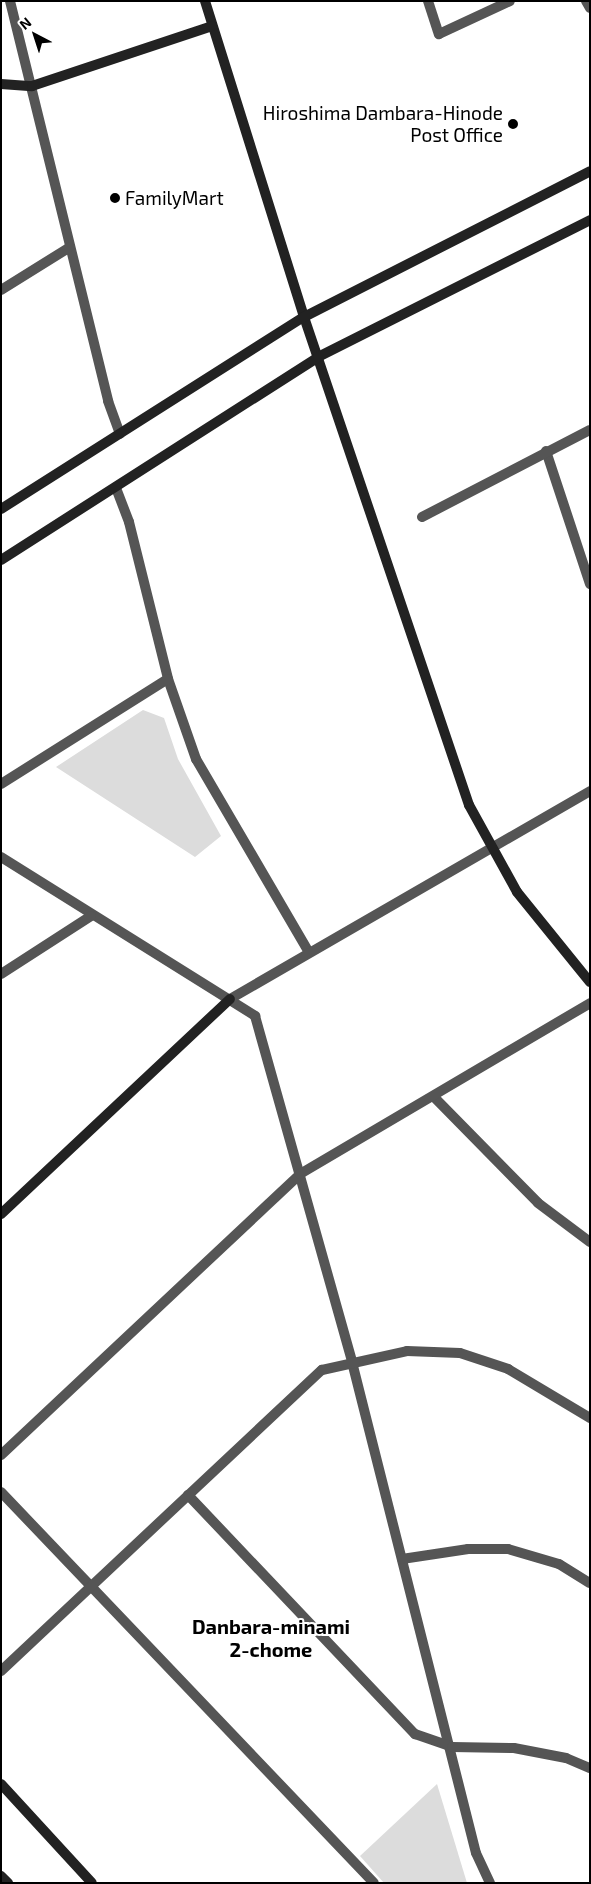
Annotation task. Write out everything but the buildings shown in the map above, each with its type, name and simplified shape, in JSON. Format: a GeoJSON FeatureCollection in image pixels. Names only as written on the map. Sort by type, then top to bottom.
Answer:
{"type":"FeatureCollection","features":[{"type":"Feature","properties":{"kind":"street"},"geometry":{"type":"LineString","coordinates":[[10,1],[70,248],[120,434]]}},
{"type":"Feature","properties":{"kind":"street"},"geometry":{"type":"LineString","coordinates":[[205,1],[304,317],[444,738],[492,850],[517,892],[590,982]]}},
{"type":"Feature","properties":{"kind":"street"},"geometry":{"type":"LineString","coordinates":[[428,1],[439,34],[510,1]]}},
{"type":"Feature","properties":{"kind":"street"},"geometry":{"type":"LineString","coordinates":[[586,1],[590,8]]}},
{"type":"Feature","properties":{"kind":"street"},"geometry":{"type":"LineString","coordinates":[[1,84],[32,86],[212,26]]}},
{"type":"Feature","properties":{"kind":"street"},"geometry":{"type":"LineString","coordinates":[[1,509],[304,317],[590,171]]}},
{"type":"Feature","properties":{"kind":"street"},"geometry":{"type":"LineString","coordinates":[[1,560],[318,357],[590,220]]}},
{"type":"Feature","properties":{"kind":"street"},"geometry":{"type":"LineString","coordinates":[[1,290],[70,248]]}},
{"type":"Feature","properties":{"kind":"street"},"geometry":{"type":"LineString","coordinates":[[422,517],[546,451],[590,430]]}},
{"type":"Feature","properties":{"kind":"street"},"geometry":{"type":"LineString","coordinates":[[546,451],[590,584]]}},
{"type":"Feature","properties":{"kind":"street"},"geometry":{"type":"LineString","coordinates":[[116,488],[168,680],[196,759],[308,951]]}},
{"type":"Feature","properties":{"kind":"street"},"geometry":{"type":"LineString","coordinates":[[1,784],[168,680]]}},
{"type":"Feature","properties":{"kind":"street"},"geometry":{"type":"LineString","coordinates":[[1,1214],[230,999],[308,951],[492,850],[590,791]]}},
{"type":"Feature","properties":{"kind":"street"},"geometry":{"type":"LineString","coordinates":[[1,857],[91,916],[255,1016],[352,1362],[452,1747],[476,1852],[490,1883]]}},
{"type":"Feature","properties":{"kind":"street"},"geometry":{"type":"LineString","coordinates":[[1,974],[91,916]]}},
{"type":"Feature","properties":{"kind":"street"},"geometry":{"type":"LineString","coordinates":[[1,1455],[300,1174],[434,1097],[590,1003]]}},
{"type":"Feature","properties":{"kind":"street"},"geometry":{"type":"LineString","coordinates":[[434,1097],[538,1203],[590,1242]]}},
{"type":"Feature","properties":{"kind":"street"},"geometry":{"type":"LineString","coordinates":[[1,1671],[322,1370],[407,1351],[460,1353],[508,1369],[590,1418]]}},
{"type":"Feature","properties":{"kind":"street"},"geometry":{"type":"LineString","coordinates":[[1,1492],[89,1588],[374,1883]]}},
{"type":"Feature","properties":{"kind":"street"},"geometry":{"type":"LineString","coordinates":[[188,1495],[415,1734],[452,1747],[514,1748],[566,1758],[590,1768]]}},
{"type":"Feature","properties":{"kind":"street"},"geometry":{"type":"LineString","coordinates":[[402,1559],[468,1549],[508,1549],[559,1564],[590,1583]]}},
{"type":"Feature","properties":{"kind":"street"},"geometry":{"type":"LineString","coordinates":[[1,1784],[92,1883]]}},
{"type":"Feature","properties":{"kind":"street"},"geometry":{"type":"LineString","coordinates":[[1,1876],[8,1883]]}},
{"type":"Feature","properties":{"kind":"shaded area"},"geometry":{"type":"Polygon","coordinates":[[[143,710],[164,718],[178,759],[221,836],[195,857],[56,767],[143,710]]]}},
{"type":"Feature","properties":{"kind":"shaded area"},"geometry":{"type":"Polygon","coordinates":[[[437,1784],[467,1883],[384,1883],[360,1856],[437,1784]]]}},
{"type":"Feature","properties":{"kind":"place","name":"Hiroshima Dambara-Hinode Post Office"},"geometry":{"type":"Point","coordinates":[513,124]}},
{"type":"Feature","properties":{"kind":"place","name":"FamilyMart"},"geometry":{"type":"Point","coordinates":[115,198]}},
{"type":"Feature","properties":{"kind":"district","name":"Danbara-minami 2-chome"},"geometry":{"type":"Point","coordinates":[271,1638]}}]}
